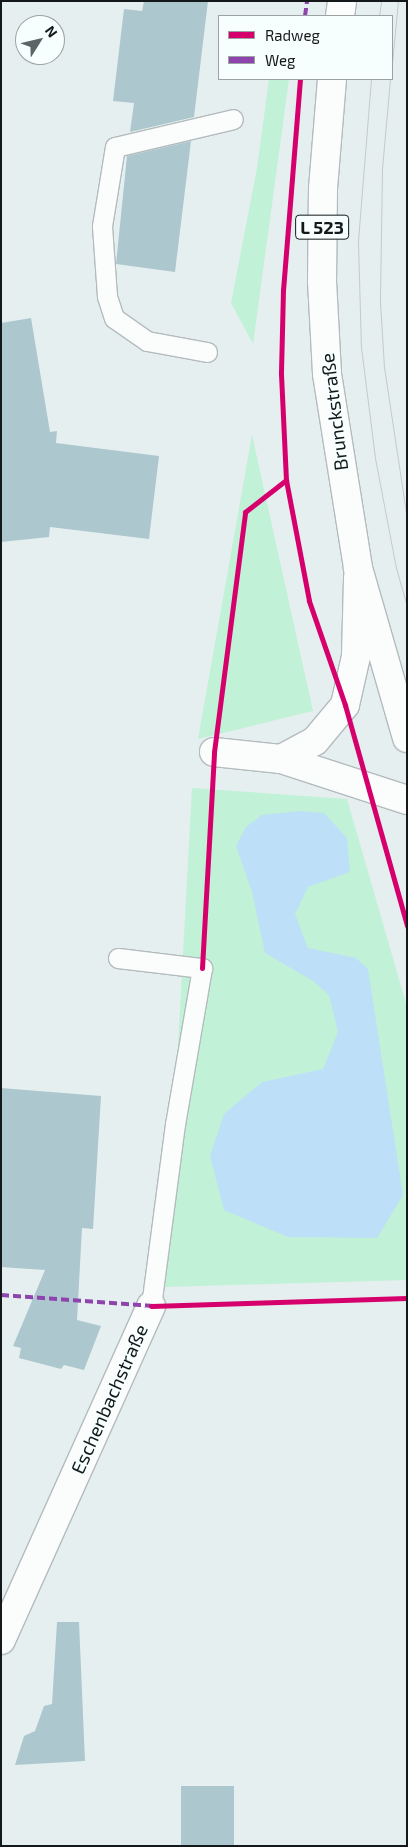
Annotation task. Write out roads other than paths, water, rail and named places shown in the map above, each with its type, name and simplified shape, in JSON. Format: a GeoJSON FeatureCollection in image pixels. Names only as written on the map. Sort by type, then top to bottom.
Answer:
{"type":"FeatureCollection","features":[{"type":"Feature","properties":{"kind":"street"},"geometry":{"type":"LineString","coordinates":[[340,15],[342,1]]}},
{"type":"Feature","properties":{"kind":"street","name":"Brunckstraße"},"geometry":{"type":"LineString","coordinates":[[332,80],[322,188],[322,280],[327,374],[358,568],[407,738]]}},
{"type":"Feature","properties":{"kind":"street"},"geometry":{"type":"LineString","coordinates":[[281,759],[315,741],[345,706],[356,656],[358,568]]}},
{"type":"Feature","properties":{"kind":"street"},"geometry":{"type":"LineString","coordinates":[[214,752],[281,759],[407,800]]}},
{"type":"Feature","properties":{"kind":"street","name":"Eschenbachstraße"},"geometry":{"type":"LineString","coordinates":[[1,1640],[151,1306]]}},
{"type":"Feature","properties":{"kind":"lane"},"geometry":{"type":"LineString","coordinates":[[206,352],[147,341],[114,318],[107,296],[102,226],[114,147],[233,119]]}},
{"type":"Feature","properties":{"kind":"lane","name":"Eschenbachstraße"},"geometry":{"type":"LineString","coordinates":[[118,958],[202,968],[175,1124],[151,1306]]}},
{"type":"Feature","properties":{"kind":"water"},"geometry":{"type":"Polygon","coordinates":[[[299,811],[324,813],[347,838],[350,872],[308,887],[295,914],[308,948],[356,958],[368,969],[403,1195],[377,1238],[288,1237],[224,1210],[210,1156],[224,1114],[262,1082],[323,1069],[338,1032],[329,995],[313,981],[265,953],[252,892],[236,846],[246,827],[262,815],[299,811]]]}},
{"type":"Feature","properties":{"kind":"tram line"},"geometry":{"type":"LineString","coordinates":[[379,15],[381,1]]}},
{"type":"Feature","properties":{"kind":"tram line"},"geometry":{"type":"LineString","coordinates":[[393,53],[398,1]]}},
{"type":"Feature","properties":{"kind":"tram line"},"geometry":{"type":"LineString","coordinates":[[371,80],[358,242],[361,347],[375,458],[396,568],[407,606]]}},
{"type":"Feature","properties":{"kind":"tram line"},"geometry":{"type":"LineString","coordinates":[[390,80],[382,169],[380,302],[384,367],[407,519]]}}]}
